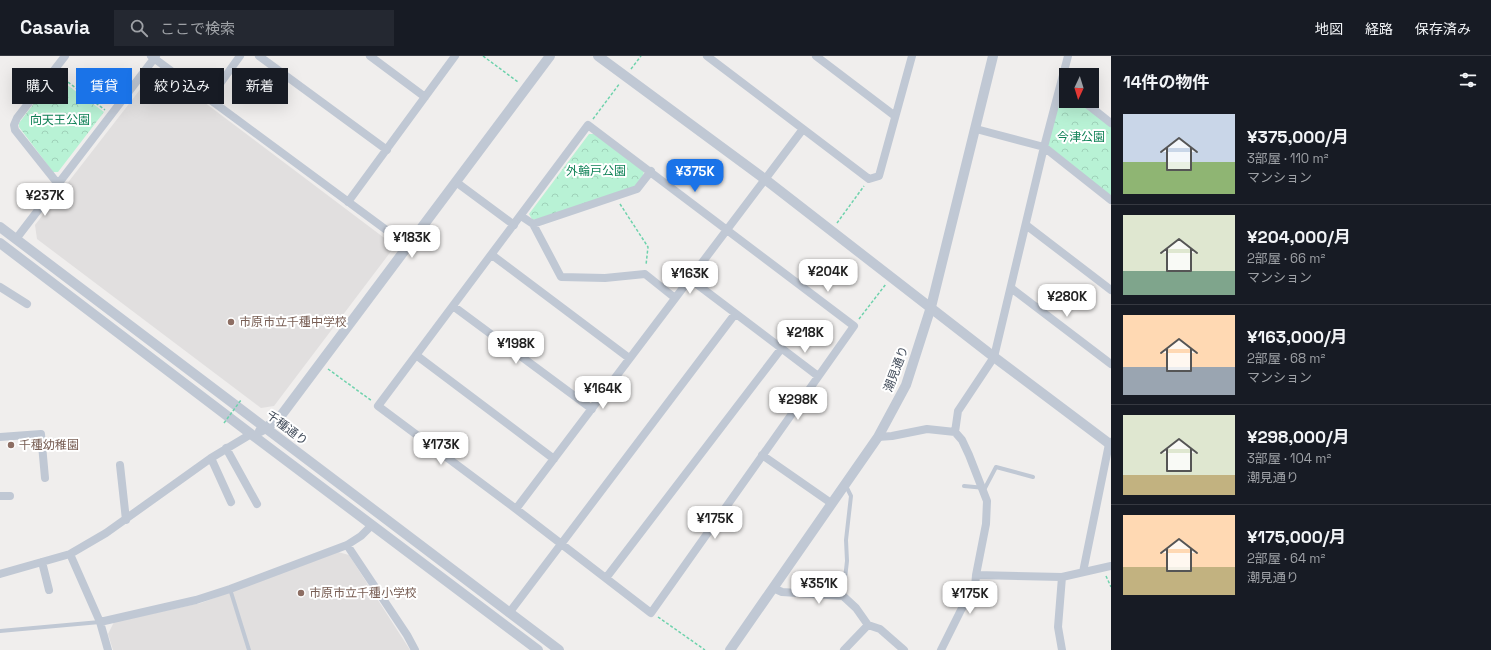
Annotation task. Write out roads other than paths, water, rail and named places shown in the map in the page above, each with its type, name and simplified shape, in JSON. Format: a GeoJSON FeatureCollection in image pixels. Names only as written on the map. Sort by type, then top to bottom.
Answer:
{"type":"FeatureCollection","features":[{"type":"Feature","properties":{"kind":"street"},"geometry":{"type":"LineString","coordinates":[[58,184],[15,130],[14,125],[16,118],[65,56]]}},
{"type":"Feature","properties":{"kind":"street"},"geometry":{"type":"LineString","coordinates":[[224,78],[240,56]]}},
{"type":"Feature","properties":{"kind":"street"},"geometry":{"type":"LineString","coordinates":[[259,56],[386,150]]}},
{"type":"Feature","properties":{"kind":"street"},"geometry":{"type":"LineString","coordinates":[[370,56],[425,97]]}},
{"type":"Feature","properties":{"kind":"street"},"geometry":{"type":"LineString","coordinates":[[348,202],[455,56]]}},
{"type":"Feature","properties":{"kind":"street"},"geometry":{"type":"LineString","coordinates":[[0,574],[70,554],[126,520],[226,448],[251,434],[266,428],[280,417],[550,56]]}},
{"type":"Feature","properties":{"kind":"street"},"geometry":{"type":"LineString","coordinates":[[598,56],[832,230],[994,357],[1110,444],[1084,572]]}},
{"type":"Feature","properties":{"kind":"street"},"geometry":{"type":"LineString","coordinates":[[816,56],[895,116]]}},
{"type":"Feature","properties":{"kind":"street"},"geometry":{"type":"LineString","coordinates":[[712,58],[869,179],[879,176],[912,56]]}},
{"type":"Feature","properties":{"kind":"street","name":"潮見通り"},"geometry":{"type":"LineString","coordinates":[[730,650],[878,437],[906,385],[930,307],[994,56]]}},
{"type":"Feature","properties":{"kind":"street"},"geometry":{"type":"LineString","coordinates":[[1066,68],[1068,56]]}},
{"type":"Feature","properties":{"kind":"street"},"geometry":{"type":"LineString","coordinates":[[16,239],[154,57],[168,68]]}},
{"type":"Feature","properties":{"kind":"street"},"geometry":{"type":"LineString","coordinates":[[955,432],[958,411],[994,357],[1044,147],[1059,98]]}},
{"type":"Feature","properties":{"kind":"street"},"geometry":{"type":"LineString","coordinates":[[216,104],[408,246]]}},
{"type":"Feature","properties":{"kind":"street"},"geometry":{"type":"LineString","coordinates":[[1092,108],[1111,123]]}},
{"type":"Feature","properties":{"kind":"street"},"geometry":{"type":"LineString","coordinates":[[588,125],[651,171],[854,326],[651,613],[516,509],[378,406],[588,125]]}},
{"type":"Feature","properties":{"kind":"street"},"geometry":{"type":"LineString","coordinates":[[516,509],[629,358],[766,180],[803,129]]}},
{"type":"Feature","properties":{"kind":"street"},"geometry":{"type":"LineString","coordinates":[[976,129],[1044,147],[1111,200]]}},
{"type":"Feature","properties":{"kind":"street"},"geometry":{"type":"LineString","coordinates":[[533,224],[637,189],[651,171]]}},
{"type":"Feature","properties":{"kind":"street"},"geometry":{"type":"LineString","coordinates":[[456,182],[514,225]]}},
{"type":"Feature","properties":{"kind":"street"},"geometry":{"type":"LineString","coordinates":[[521,216],[533,224],[561,277],[605,278],[645,274],[675,298]]}},
{"type":"Feature","properties":{"kind":"street"},"geometry":{"type":"LineString","coordinates":[[1026,224],[1111,290]]}},
{"type":"Feature","properties":{"kind":"street","name":"千種通り"},"geometry":{"type":"LineString","coordinates":[[0,227],[559,650]]}},
{"type":"Feature","properties":{"kind":"street"},"geometry":{"type":"LineString","coordinates":[[2,248],[538,650]]}},
{"type":"Feature","properties":{"kind":"street"},"geometry":{"type":"LineString","coordinates":[[492,254],[629,358]]}},
{"type":"Feature","properties":{"kind":"street"},"geometry":{"type":"LineString","coordinates":[[690,279],[818,376]]}},
{"type":"Feature","properties":{"kind":"street"},"geometry":{"type":"LineString","coordinates":[[0,287],[27,304]]}},
{"type":"Feature","properties":{"kind":"street"},"geometry":{"type":"LineString","coordinates":[[1011,288],[1111,364]]}},
{"type":"Feature","properties":{"kind":"street"},"geometry":{"type":"LineString","coordinates":[[453,306],[592,409]]}},
{"type":"Feature","properties":{"kind":"street"},"geometry":{"type":"LineString","coordinates":[[509,612],[735,314]]}},
{"type":"Feature","properties":{"kind":"street"},"geometry":{"type":"LineString","coordinates":[[606,578],[781,349]]}},
{"type":"Feature","properties":{"kind":"street"},"geometry":{"type":"LineString","coordinates":[[416,355],[554,459]]}},
{"type":"Feature","properties":{"kind":"street"},"geometry":{"type":"LineString","coordinates":[[878,437],[892,436],[927,429],[955,432],[962,440],[987,501],[986,524],[976,575],[976,587],[961,610],[941,650]]}},
{"type":"Feature","properties":{"kind":"street"},"geometry":{"type":"LineString","coordinates":[[0,437],[41,434],[45,478]]}},
{"type":"Feature","properties":{"kind":"street"},"geometry":{"type":"LineString","coordinates":[[226,448],[257,504]]}},
{"type":"Feature","properties":{"kind":"street"},"geometry":{"type":"LineString","coordinates":[[762,455],[831,503]]}},
{"type":"Feature","properties":{"kind":"street"},"geometry":{"type":"LineString","coordinates":[[211,458],[231,502]]}},
{"type":"Feature","properties":{"kind":"street"},"geometry":{"type":"LineString","coordinates":[[120,465],[126,520]]}},
{"type":"Feature","properties":{"kind":"street"},"geometry":{"type":"LineString","coordinates":[[0,496],[10,496]]}},
{"type":"Feature","properties":{"kind":"street"},"geometry":{"type":"LineString","coordinates":[[100,622],[196,600],[230,589],[347,545],[361,536],[372,525]]}},
{"type":"Feature","properties":{"kind":"street"},"geometry":{"type":"LineString","coordinates":[[347,545],[415,650]]}},
{"type":"Feature","properties":{"kind":"street"},"geometry":{"type":"LineString","coordinates":[[70,554],[100,622],[108,650]]}},
{"type":"Feature","properties":{"kind":"street"},"geometry":{"type":"LineString","coordinates":[[42,562],[48,590]]}},
{"type":"Feature","properties":{"kind":"street"},"geometry":{"type":"LineString","coordinates":[[976,575],[1062,577],[1111,566]]}},
{"type":"Feature","properties":{"kind":"street"},"geometry":{"type":"LineString","coordinates":[[1062,577],[1058,627],[1062,650]]}},
{"type":"Feature","properties":{"kind":"street"},"geometry":{"type":"LineString","coordinates":[[773,588],[782,592],[843,596],[856,608],[868,625],[880,629],[904,650]]}},
{"type":"Feature","properties":{"kind":"street"},"geometry":{"type":"LineString","coordinates":[[844,650],[868,625]]}},
{"type":"Feature","properties":{"kind":"lane"},"geometry":{"type":"LineString","coordinates":[[964,486],[985,488],[996,467],[1033,477]]}},
{"type":"Feature","properties":{"kind":"lane"},"geometry":{"type":"LineString","coordinates":[[843,596],[847,561],[846,540],[851,496],[845,484]]}},
{"type":"Feature","properties":{"kind":"lane"},"geometry":{"type":"LineString","coordinates":[[230,589],[249,650]]}},
{"type":"Feature","properties":{"kind":"lane"},"geometry":{"type":"LineString","coordinates":[[0,631],[100,622]]}},
{"type":"Feature","properties":{"kind":"place","name":"市原市立千種中学校"},"geometry":{"type":"Point","coordinates":[231,322]}},
{"type":"Feature","properties":{"kind":"place","name":"千種幼稚園"},"geometry":{"type":"Point","coordinates":[11,445]}},
{"type":"Feature","properties":{"kind":"place","name":"市原市立千種小学校"},"geometry":{"type":"Point","coordinates":[301,593]}},
{"type":"Feature","properties":{"kind":"park label","name":"向天王公園"},"geometry":{"type":"Point","coordinates":[60,120]}},
{"type":"Feature","properties":{"kind":"park label","name":"今津公園"},"geometry":{"type":"Point","coordinates":[1081,137]}},
{"type":"Feature","properties":{"kind":"park label","name":"外輪戸公園"},"geometry":{"type":"Point","coordinates":[596,171]}}]}
